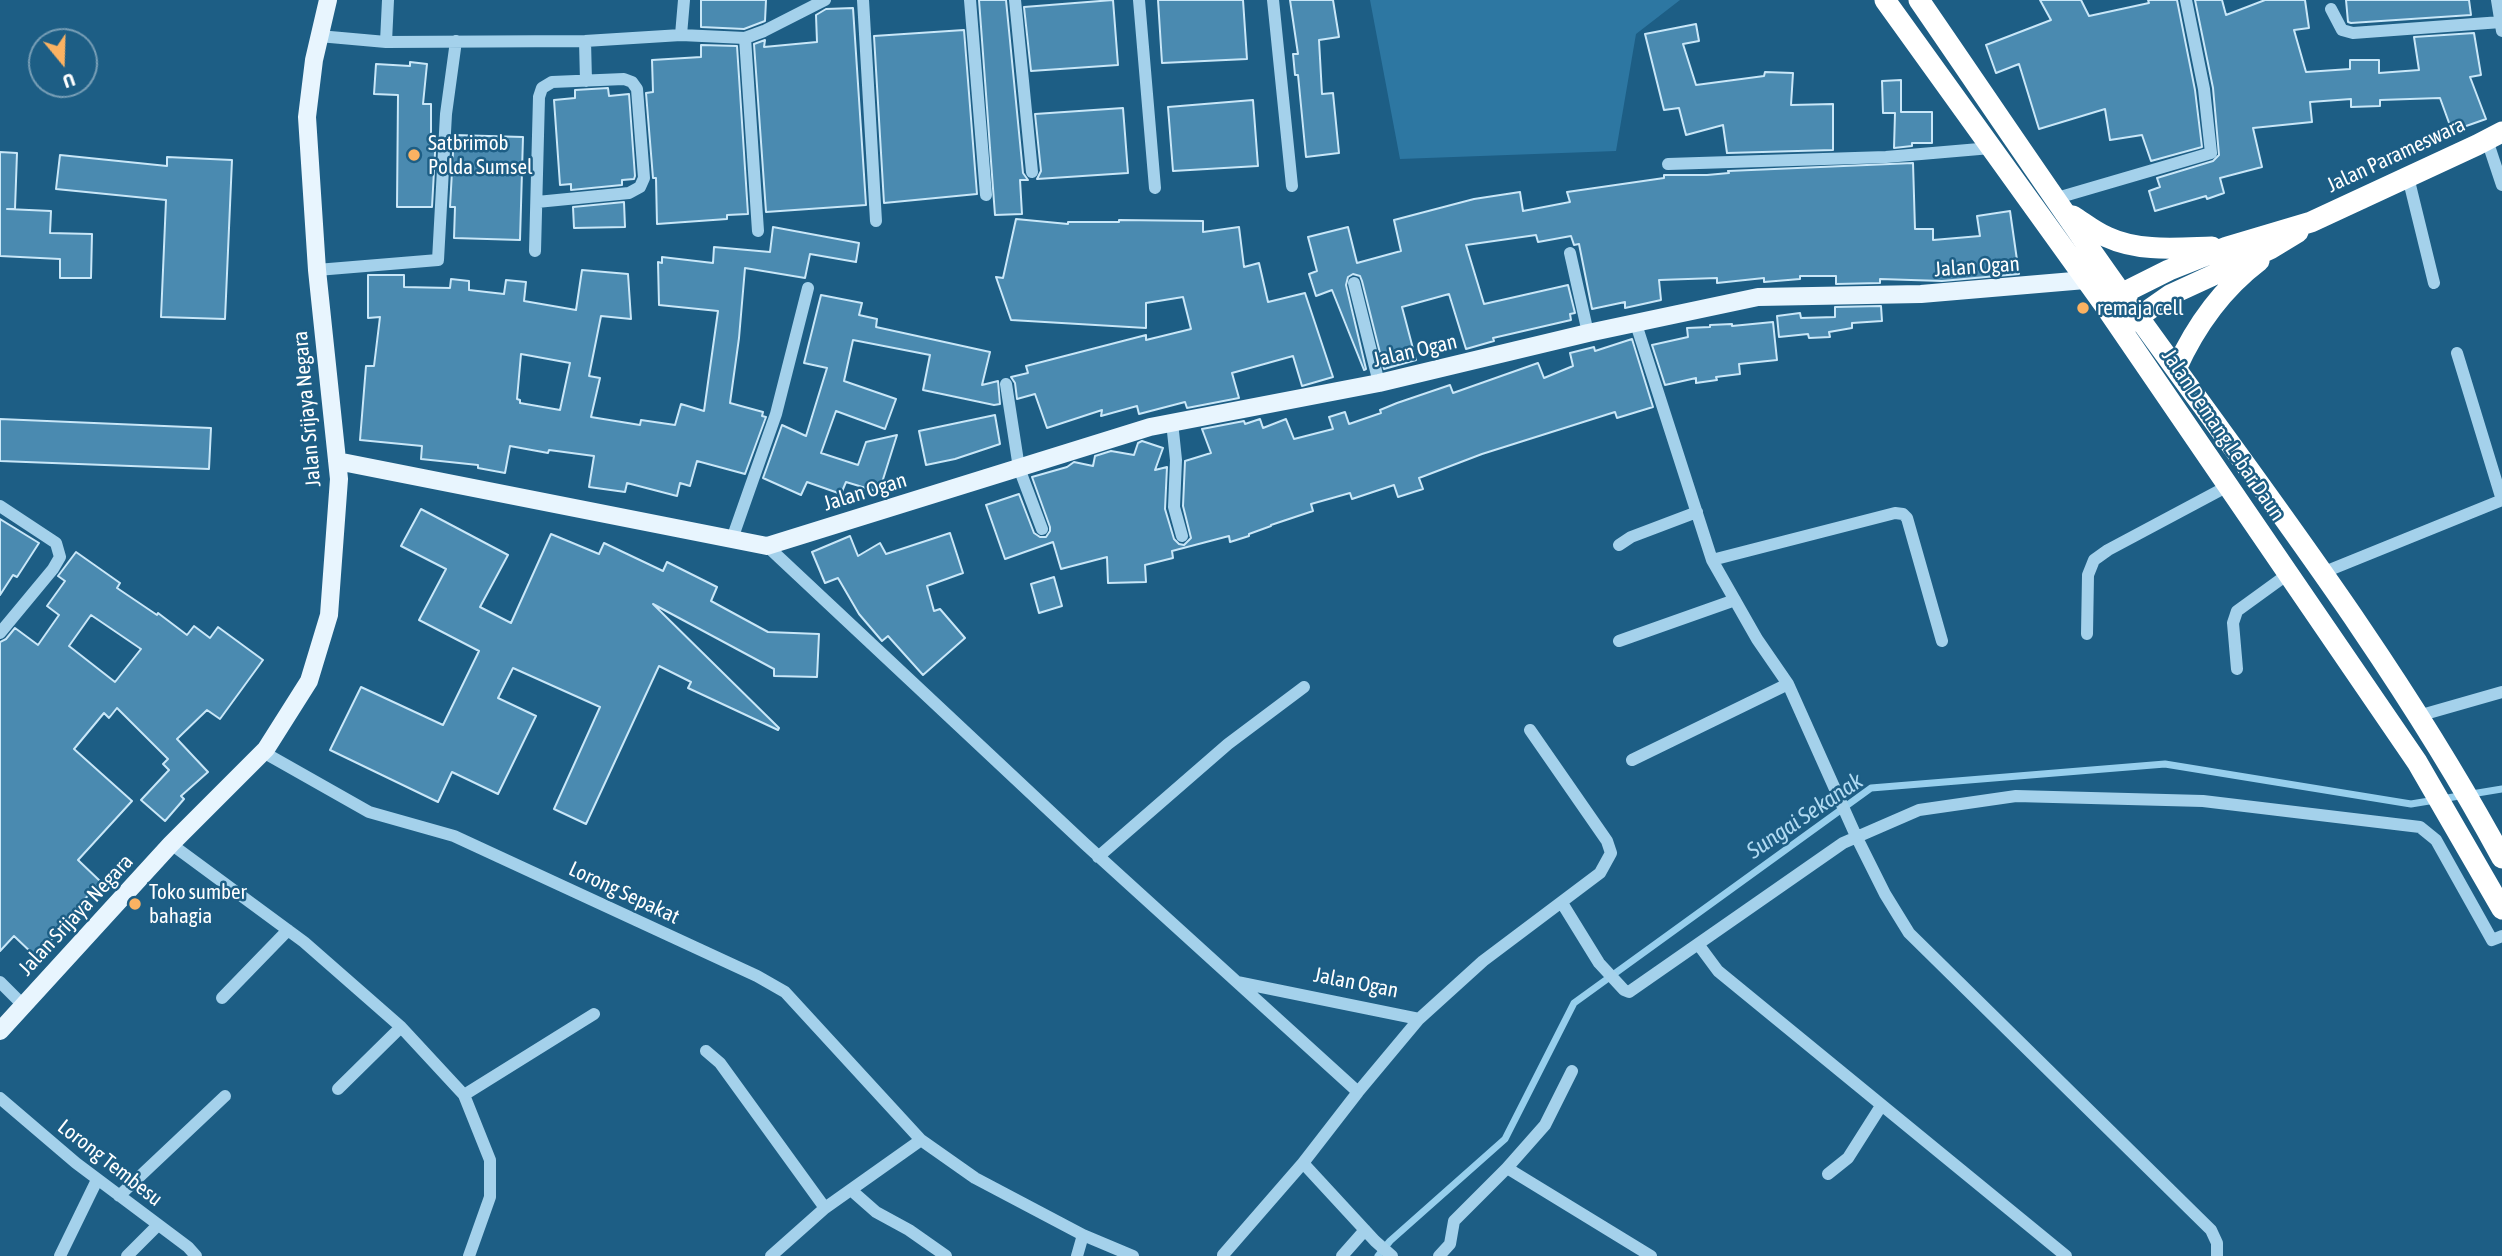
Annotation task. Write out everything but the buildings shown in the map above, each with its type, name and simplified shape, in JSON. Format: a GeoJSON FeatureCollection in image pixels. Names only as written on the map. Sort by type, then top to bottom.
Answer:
{"type":"FeatureCollection","features":[{"type":"Feature","properties":{"kind":"highway","name":"Jalan Demang Lebar Daun"},"geometry":{"type":"LineString","coordinates":[[1885,0],[2103,303],[2417,762],[2502,909]]}},
{"type":"Feature","properties":{"kind":"highway","name":"Jalan Demang Lebar Daun"},"geometry":{"type":"LineString","coordinates":[[1919,0],[2138,317],[2322,573],[2442,751],[2497,845]]}},
{"type":"Feature","properties":{"kind":"highway","name":"Jalan Parameswara"},"geometry":{"type":"LineString","coordinates":[[2311,222],[2495,136]]}},
{"type":"Feature","properties":{"kind":"highway"},"geometry":{"type":"LineString","coordinates":[[2061,205],[2105,237],[2127,245],[2165,248],[2227,247]]}},
{"type":"Feature","properties":{"kind":"highway"},"geometry":{"type":"LineString","coordinates":[[2103,303],[2116,285],[2311,222]]}},
{"type":"Feature","properties":{"kind":"highway"},"geometry":{"type":"LineString","coordinates":[[2176,369],[2193,335],[2214,304],[2270,250],[2311,222]]}},
{"type":"Feature","properties":{"kind":"highway"},"geometry":{"type":"LineString","coordinates":[[2120,329],[2170,295],[2270,250]]}},
{"type":"Feature","properties":{"kind":"main road","name":"Jalan Srijaya Negara"},"geometry":{"type":"LineString","coordinates":[[0,1031],[171,844],[263,752],[309,681],[329,615],[339,479],[317,270],[307,117],[319,36],[328,0]]}},
{"type":"Feature","properties":{"kind":"main road","name":"Jalan Ogan"},"geometry":{"type":"LineString","coordinates":[[337,461],[767,546],[1172,422],[1379,383],[1588,333],[1758,297],[1921,294],[2087,281],[2116,285]]}},
{"type":"Feature","properties":{"kind":"street"},"geometry":{"type":"LineString","coordinates":[[386,42],[388,0]]}},
{"type":"Feature","properties":{"kind":"street"},"geometry":{"type":"LineString","coordinates":[[681,35],[684,0]]}},
{"type":"Feature","properties":{"kind":"street"},"geometry":{"type":"LineString","coordinates":[[319,36],[386,42],[585,41],[681,35],[745,38],[825,0]]}},
{"type":"Feature","properties":{"kind":"street"},"geometry":{"type":"LineString","coordinates":[[863,0],[876,221]]}},
{"type":"Feature","properties":{"kind":"street"},"geometry":{"type":"LineString","coordinates":[[970,0],[986,195]]}},
{"type":"Feature","properties":{"kind":"street"},"geometry":{"type":"LineString","coordinates":[[1014,0],[1032,172]]}},
{"type":"Feature","properties":{"kind":"street"},"geometry":{"type":"LineString","coordinates":[[1139,0],[1155,188]]}},
{"type":"Feature","properties":{"kind":"street"},"geometry":{"type":"LineString","coordinates":[[1273,0],[1292,186]]}},
{"type":"Feature","properties":{"kind":"street"},"geometry":{"type":"LineString","coordinates":[[2061,205],[2211,153],[2204,89],[2186,0]]}},
{"type":"Feature","properties":{"kind":"street"},"geometry":{"type":"LineString","coordinates":[[2331,9],[2342,30],[2353,33],[2501,27],[2497,0]]}},
{"type":"Feature","properties":{"kind":"street"},"geometry":{"type":"LineString","coordinates":[[745,38],[758,231]]}},
{"type":"Feature","properties":{"kind":"street"},"geometry":{"type":"LineString","coordinates":[[317,270],[438,260],[446,114],[456,41]]}},
{"type":"Feature","properties":{"kind":"street"},"geometry":{"type":"LineString","coordinates":[[585,41],[586,81]]}},
{"type":"Feature","properties":{"kind":"street"},"geometry":{"type":"LineString","coordinates":[[535,251],[540,97],[542,88],[552,82],[624,79],[632,82],[637,89],[644,177],[640,187],[629,193],[537,202]]}},
{"type":"Feature","properties":{"kind":"street"},"geometry":{"type":"LineString","coordinates":[[2495,136],[2502,185]]}},
{"type":"Feature","properties":{"kind":"street"},"geometry":{"type":"LineString","coordinates":[[1668,164],[1886,157],[1992,148]]}},
{"type":"Feature","properties":{"kind":"street"},"geometry":{"type":"LineString","coordinates":[[2408,177],[2434,283]]}},
{"type":"Feature","properties":{"kind":"street"},"geometry":{"type":"LineString","coordinates":[[1570,253],[1588,333]]}},
{"type":"Feature","properties":{"kind":"street"},"geometry":{"type":"LineString","coordinates":[[1354,283],[1379,383]]}},
{"type":"Feature","properties":{"kind":"street"},"geometry":{"type":"LineString","coordinates":[[732,539],[776,414],[808,288]]}},
{"type":"Feature","properties":{"kind":"street"},"geometry":{"type":"LineString","coordinates":[[1636,324],[1712,560],[1757,639],[1788,684],[1854,833],[1885,894],[1909,933],[2211,1230],[2217,1243],[2217,1256]]}},
{"type":"Feature","properties":{"kind":"street"},"geometry":{"type":"LineString","coordinates":[[2322,573],[2502,500],[2457,353]]}},
{"type":"Feature","properties":{"kind":"street"},"geometry":{"type":"LineString","coordinates":[[1006,384],[1019,468],[1042,529]]}},
{"type":"Feature","properties":{"kind":"street"},"geometry":{"type":"LineString","coordinates":[[1172,422],[1176,460],[1174,507],[1182,536]]}},
{"type":"Feature","properties":{"kind":"street"},"geometry":{"type":"LineString","coordinates":[[2087,634],[2088,575],[2094,560],[2228,486]]}},
{"type":"Feature","properties":{"kind":"street"},"geometry":{"type":"LineString","coordinates":[[0,506],[56,543],[60,557],[0,634]]}},
{"type":"Feature","properties":{"kind":"street"},"geometry":{"type":"LineString","coordinates":[[1619,545],[1631,537],[1697,512]]}},
{"type":"Feature","properties":{"kind":"street"},"geometry":{"type":"LineString","coordinates":[[1712,560],[1895,513],[1903,514],[1907,518],[1942,641]]}},
{"type":"Feature","properties":{"kind":"street"},"geometry":{"type":"LineString","coordinates":[[767,546],[1098,857],[1358,1092]]}},
{"type":"Feature","properties":{"kind":"street"},"geometry":{"type":"LineString","coordinates":[[2236,669],[2234,623],[2237,611],[2288,574]]}},
{"type":"Feature","properties":{"kind":"street"},"geometry":{"type":"LineString","coordinates":[[1619,641],[1735,600]]}},
{"type":"Feature","properties":{"kind":"street"},"geometry":{"type":"LineString","coordinates":[[1632,760],[1788,684]]}},
{"type":"Feature","properties":{"kind":"street"},"geometry":{"type":"LineString","coordinates":[[1098,857],[1228,744],[1304,687]]}},
{"type":"Feature","properties":{"kind":"street"},"geometry":{"type":"LineString","coordinates":[[2418,716],[2502,692]]}},
{"type":"Feature","properties":{"kind":"street"},"geometry":{"type":"LineString","coordinates":[[1419,1019],[1483,961],[1600,873],[1611,853],[1607,841],[1530,730]]}},
{"type":"Feature","properties":{"kind":"street","name":"Lorong Sepakat"},"geometry":{"type":"LineString","coordinates":[[263,752],[369,812],[454,836],[757,976],[785,992],[921,1140],[975,1178],[1083,1235],[1133,1256]]}},
{"type":"Feature","properties":{"kind":"street"},"geometry":{"type":"LineString","coordinates":[[1562,903],[1599,963],[1629,992],[1854,833],[1919,810],[2016,796],[2203,801],[2420,827],[2436,840],[2492,940],[2502,936]]}},
{"type":"Feature","properties":{"kind":"street"},"geometry":{"type":"LineString","coordinates":[[171,844],[288,930],[401,1027],[464,1095],[490,1160],[490,1197],[469,1256]]}},
{"type":"Feature","properties":{"kind":"street"},"geometry":{"type":"LineString","coordinates":[[222,998],[288,930]]}},
{"type":"Feature","properties":{"kind":"street"},"geometry":{"type":"LineString","coordinates":[[1698,944],[1718,971],[2066,1256]]}},
{"type":"Feature","properties":{"kind":"street"},"geometry":{"type":"LineString","coordinates":[[0,982],[23,1005]]}},
{"type":"Feature","properties":{"kind":"street","name":"Jalan Ogan"},"geometry":{"type":"LineString","coordinates":[[1223,1255],[1303,1163],[1419,1019],[1236,982]]}},
{"type":"Feature","properties":{"kind":"street"},"geometry":{"type":"LineString","coordinates":[[464,1095],[594,1014]]}},
{"type":"Feature","properties":{"kind":"street"},"geometry":{"type":"LineString","coordinates":[[338,1089],[401,1027]]}},
{"type":"Feature","properties":{"kind":"street"},"geometry":{"type":"LineString","coordinates":[[706,1051],[720,1063],[825,1208]]}},
{"type":"Feature","properties":{"kind":"street"},"geometry":{"type":"LineString","coordinates":[[1439,1256],[1450,1244],[1454,1221],[1545,1125],[1572,1071]]}},
{"type":"Feature","properties":{"kind":"street"},"geometry":{"type":"LineString","coordinates":[[120,1196],[225,1096]]}},
{"type":"Feature","properties":{"kind":"street","name":"Lorong Tembesu"},"geometry":{"type":"LineString","coordinates":[[0,1098],[97,1180],[196,1256]]}},
{"type":"Feature","properties":{"kind":"street"},"geometry":{"type":"LineString","coordinates":[[1828,1174],[1848,1158],[1881,1106]]}},
{"type":"Feature","properties":{"kind":"street"},"geometry":{"type":"LineString","coordinates":[[771,1256],[825,1208],[921,1140]]}},
{"type":"Feature","properties":{"kind":"street"},"geometry":{"type":"LineString","coordinates":[[1303,1163],[1392,1256]]}},
{"type":"Feature","properties":{"kind":"street"},"geometry":{"type":"LineString","coordinates":[[1507,1168],[1651,1256]]}},
{"type":"Feature","properties":{"kind":"street"},"geometry":{"type":"LineString","coordinates":[[60,1256],[97,1180]]}},
{"type":"Feature","properties":{"kind":"street"},"geometry":{"type":"LineString","coordinates":[[850,1189],[876,1212],[909,1230],[946,1256]]}},
{"type":"Feature","properties":{"kind":"street"},"geometry":{"type":"LineString","coordinates":[[127,1256],[158,1225]]}},
{"type":"Feature","properties":{"kind":"street"},"geometry":{"type":"LineString","coordinates":[[1342,1256],[1365,1230]]}},
{"type":"Feature","properties":{"kind":"street"},"geometry":{"type":"LineString","coordinates":[[1077,1256],[1083,1235]]}},
{"type":"Feature","properties":{"kind":"shaded area"},"geometry":{"type":"Polygon","coordinates":[[[1370,0],[1680,0],[1636,34],[1616,151],[1400,159],[1370,0]]]}},
{"type":"Feature","properties":{"kind":"waterway","name":"Sungai Sekanak"},"geometry":{"type":"LineString","coordinates":[[1378,1256],[1390,1241],[1505,1139],[1574,1003],[1871,788],[2165,764],[2411,804],[2502,789]]}},
{"type":"Feature","properties":{"kind":"place","name":"Satbrimob Polda Sumsel"},"geometry":{"type":"Point","coordinates":[414,155]}},
{"type":"Feature","properties":{"kind":"place","name":"remaja cell"},"geometry":{"type":"Point","coordinates":[2083,308]}},
{"type":"Feature","properties":{"kind":"place","name":"Toko sumber bahagia"},"geometry":{"type":"Point","coordinates":[135,904]}}]}
